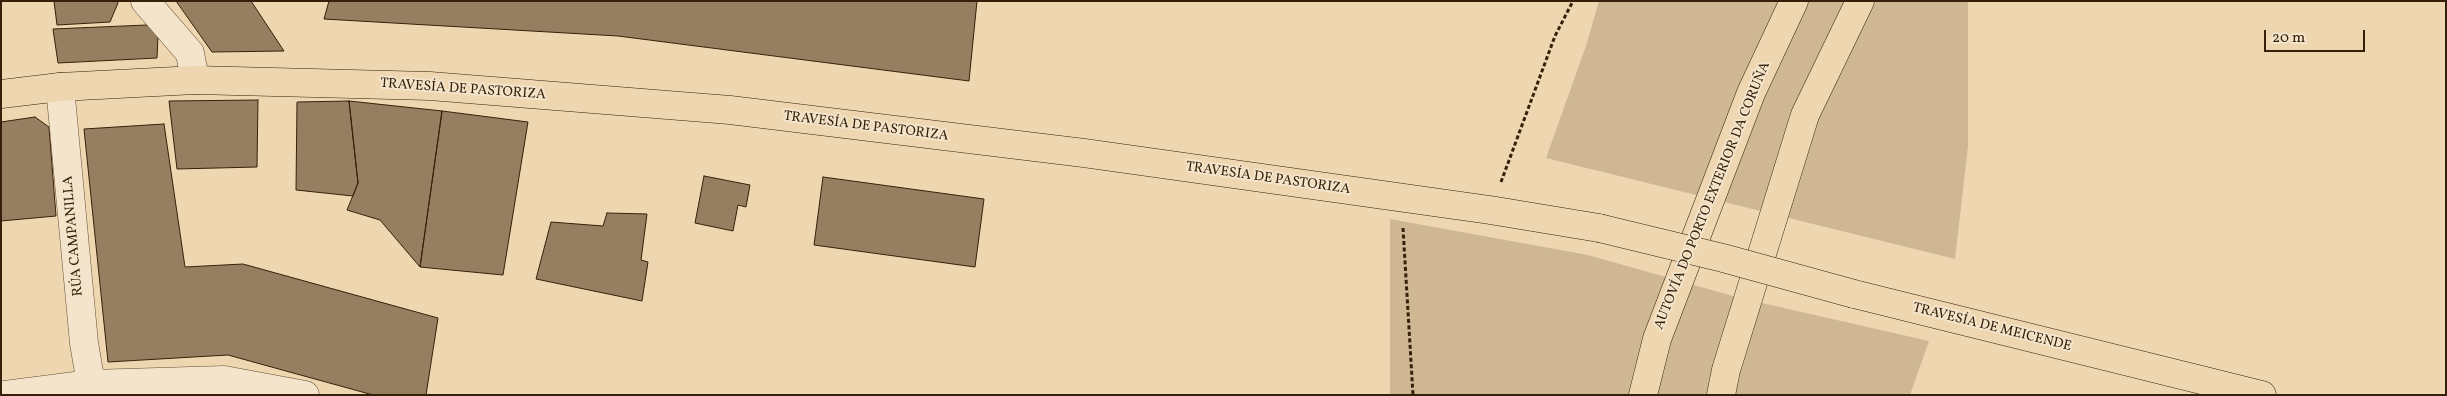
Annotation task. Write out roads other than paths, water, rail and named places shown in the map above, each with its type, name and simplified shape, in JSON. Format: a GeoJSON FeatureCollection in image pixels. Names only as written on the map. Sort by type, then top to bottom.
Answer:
{"type":"FeatureCollection","features":[{"type":"Feature","properties":{"kind":"main road","name":"AUTOVÍA DO PORTO EXTERIOR DA CORUÑA"},"geometry":{"type":"LineString","coordinates":[[1643,395],[1657,340],[1751,93],[1794,1]]}},
{"type":"Feature","properties":{"kind":"main road"},"geometry":{"type":"LineString","coordinates":[[1722,395],[1726,370],[1805,115],[1860,1]]}},
{"type":"Feature","properties":{"kind":"main road","name":"TRAVESÍA DE PASTORIZA"},"geometry":{"type":"LineString","coordinates":[[1,94],[60,87],[195,80],[430,86],[730,110],[1084,153],[1490,210],[1598,228],[1723,258]]}},
{"type":"Feature","properties":{"kind":"main road","name":"TRAVESÍA DE MEICENDE"},"geometry":{"type":"LineString","coordinates":[[1723,258],[1854,294],[2262,395]]}},
{"type":"Feature","properties":{"kind":"street"},"geometry":{"type":"LineString","coordinates":[[146,2],[190,53],[195,80]]}},
{"type":"Feature","properties":{"kind":"street","name":"RÚA CAMPANILLA"},"geometry":{"type":"LineString","coordinates":[[60,87],[84,343],[91,384]]}},
{"type":"Feature","properties":{"kind":"street"},"geometry":{"type":"LineString","coordinates":[[5,395],[91,384],[224,380],[305,395]]}}]}
